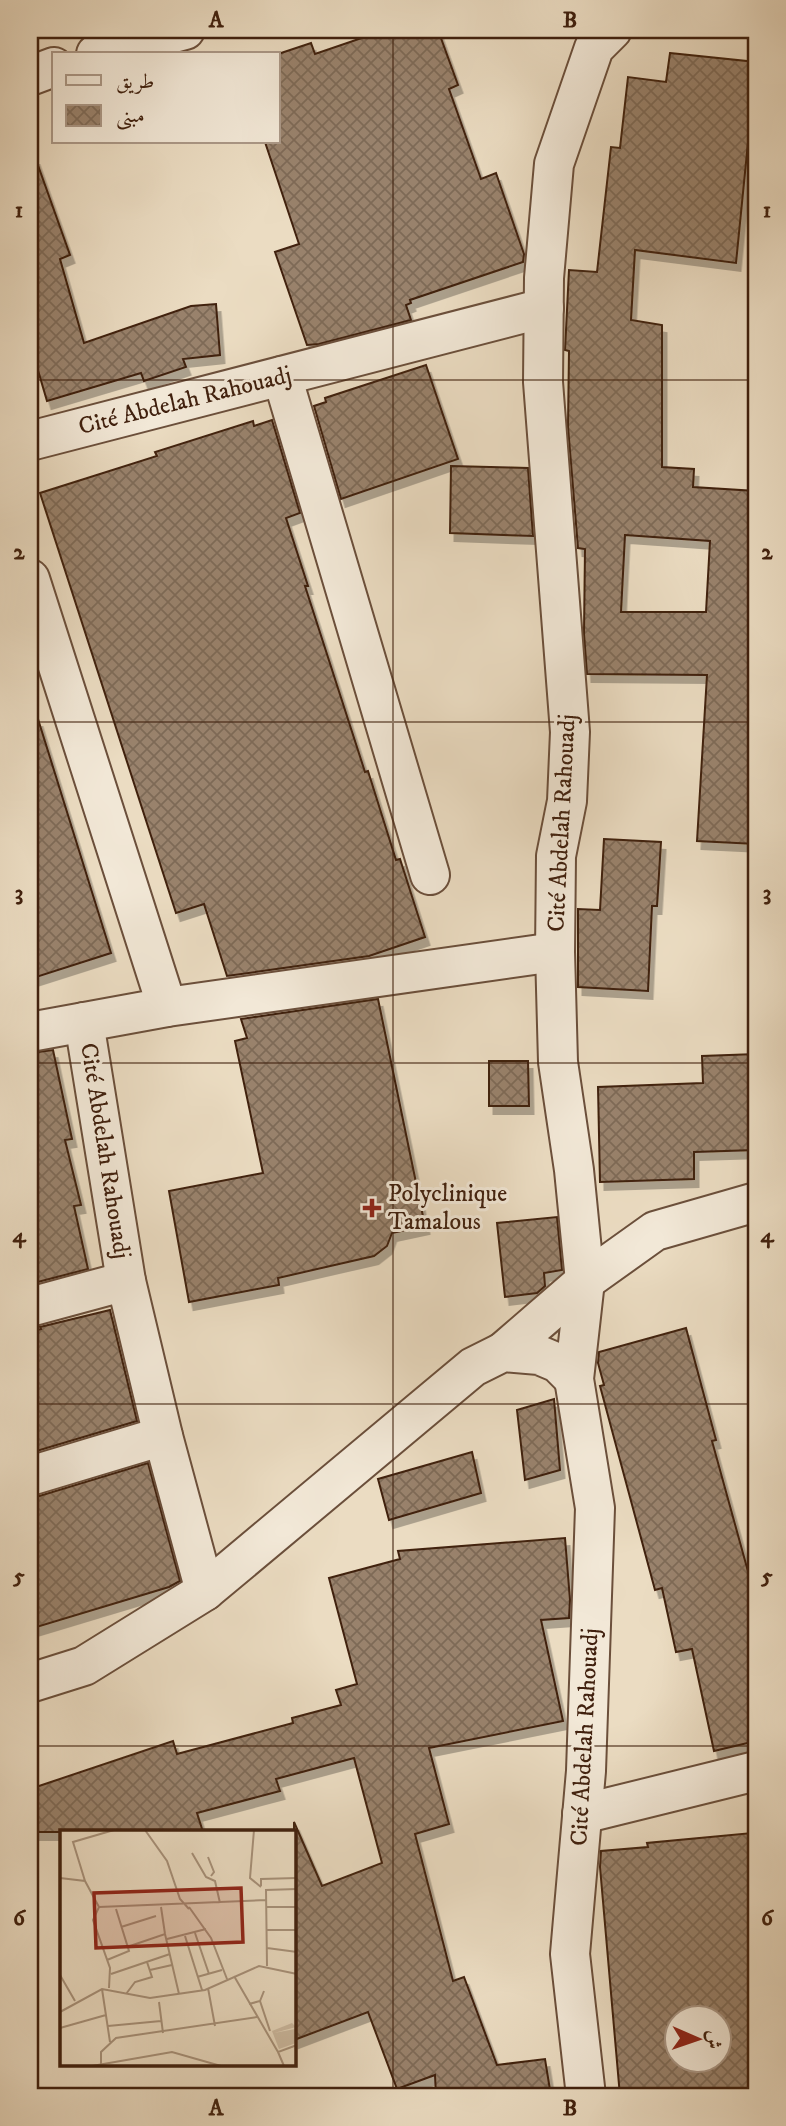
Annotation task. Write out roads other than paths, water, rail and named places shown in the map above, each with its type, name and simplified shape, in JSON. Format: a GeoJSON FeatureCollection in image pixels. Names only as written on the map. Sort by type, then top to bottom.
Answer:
{"type":"FeatureCollection","features":[{"type":"Feature","properties":{"kind":"street"},"geometry":{"type":"LineString","coordinates":[[104,52],[186,30]]}},
{"type":"Feature","properties":{"kind":"street"},"geometry":{"type":"LineString","coordinates":[[572,30],[588,65]]}},
{"type":"Feature","properties":{"kind":"street","name":"Cité Abdelah Rahouadj"},"geometry":{"type":"LineString","coordinates":[[586,2096],[570,1954],[586,1771],[595,1507],[574,1379],[586,1281],[574,1170],[558,1062],[556,856],[567,801],[570,732],[543,382],[544,278],[554,164],[594,48],[612,30]]}},
{"type":"Feature","properties":{"kind":"street"},"geometry":{"type":"LineString","coordinates":[[30,76],[52,69]]}},
{"type":"Feature","properties":{"kind":"street","name":"Cité Abdelah Rahouadj"},"geometry":{"type":"LineString","coordinates":[[30,441],[544,308]]}},
{"type":"Feature","properties":{"kind":"street"},"geometry":{"type":"LineString","coordinates":[[282,376],[430,875]]}},
{"type":"Feature","properties":{"kind":"street"},"geometry":{"type":"LineString","coordinates":[[30,579],[167,1007]]}},
{"type":"Feature","properties":{"kind":"street","name":"Cité Abdelah Rahouadj"},"geometry":{"type":"LineString","coordinates":[[30,1031],[167,1007],[555,951]]}},
{"type":"Feature","properties":{"kind":"street","name":"Cité Abdelah Rahouadj"},"geometry":{"type":"LineString","coordinates":[[84,1021],[127,1281],[163,1436],[205,1591]]}},
{"type":"Feature","properties":{"kind":"street"},"geometry":{"type":"LineString","coordinates":[[30,1683],[83,1666],[205,1591],[473,1367],[503,1352],[586,1281],[655,1231],[756,1202]]}},
{"type":"Feature","properties":{"kind":"street","name":"Cité Abdelah Rahouadj"},"geometry":{"type":"LineString","coordinates":[[30,1307],[127,1281]]}},
{"type":"Feature","properties":{"kind":"street"},"geometry":{"type":"LineString","coordinates":[[503,1352],[539,1355],[558,1363],[574,1379]]}},
{"type":"Feature","properties":{"kind":"street"},"geometry":{"type":"LineString","coordinates":[[30,1476],[163,1436]]}},
{"type":"Feature","properties":{"kind":"street"},"geometry":{"type":"LineString","coordinates":[[582,1815],[756,1771]]}},
{"type":"Feature","properties":{"kind":"place","name":"Polyclinique Tamalous"},"geometry":{"type":"Point","coordinates":[372,1208]}}]}
